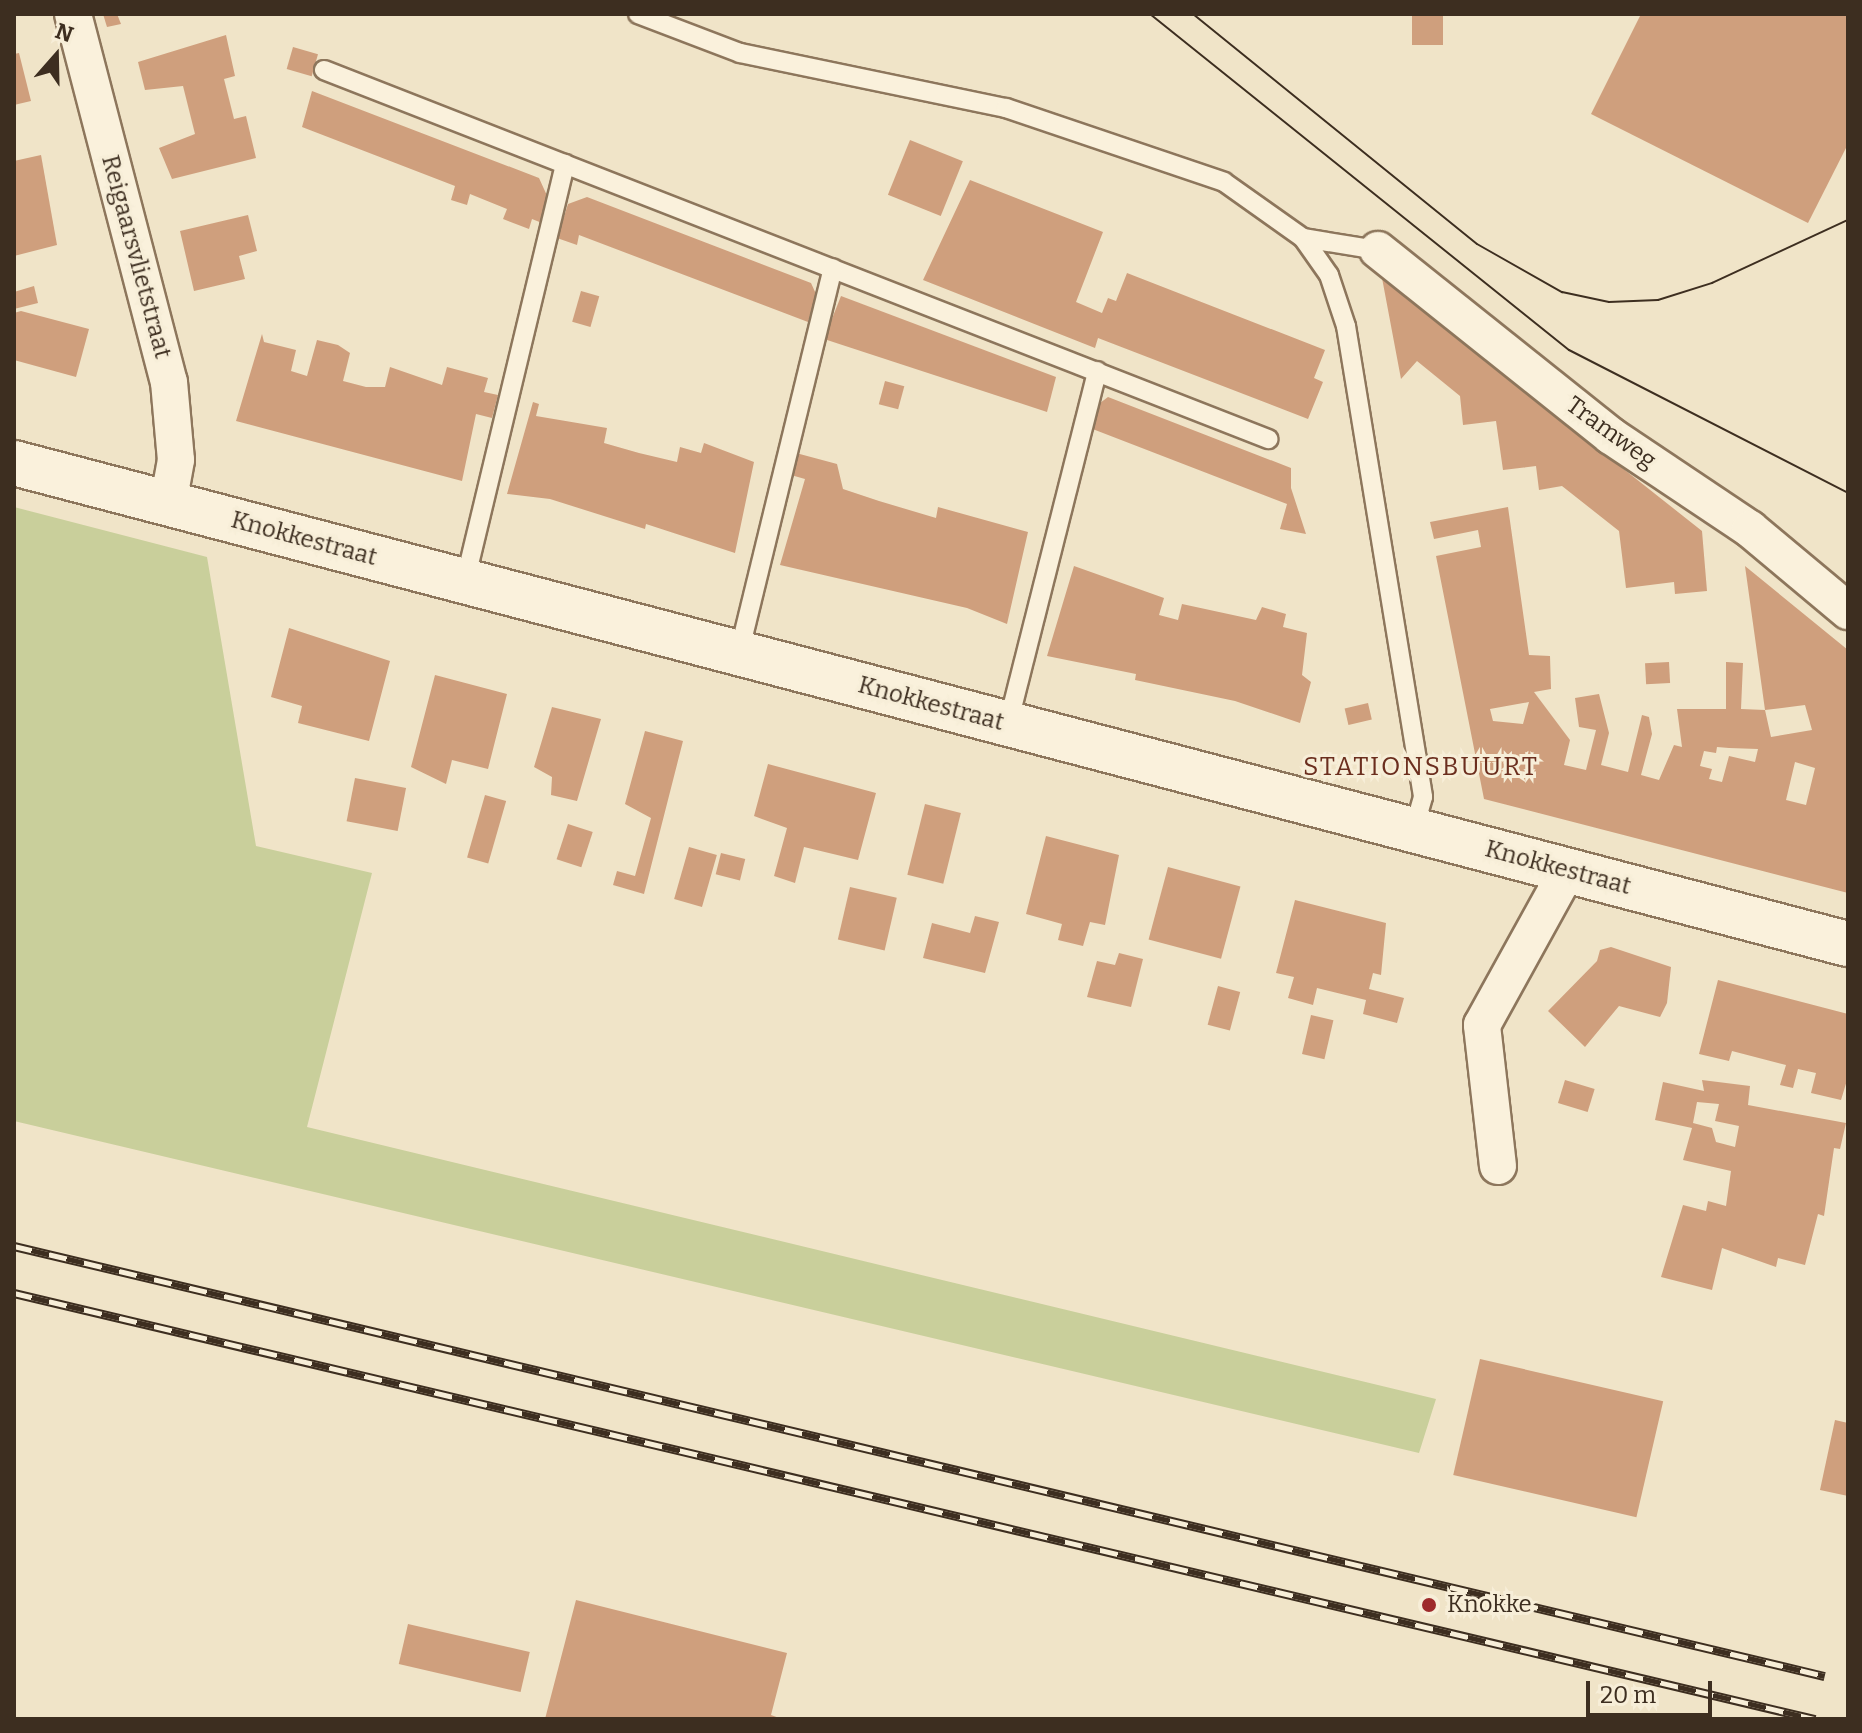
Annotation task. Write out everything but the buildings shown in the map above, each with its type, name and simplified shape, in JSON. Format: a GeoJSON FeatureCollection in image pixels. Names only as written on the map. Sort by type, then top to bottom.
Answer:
{"type":"FeatureCollection","features":[{"type":"Feature","properties":{"kind":"street","name":"Reigaarsvlietstraat"},"geometry":{"type":"LineString","coordinates":[[73,14],[169,382],[176,460],[168,504]]}},
{"type":"Feature","properties":{"kind":"street","name":"Tramweg"},"geometry":{"type":"LineString","coordinates":[[1378,250],[1611,436],[1750,529],[1848,611]]}},
{"type":"Feature","properties":{"kind":"street","name":"Knokkestraat"},"geometry":{"type":"LineString","coordinates":[[14,463],[1848,944]]}},
{"type":"Feature","properties":{"kind":"street"},"geometry":{"type":"LineString","coordinates":[[1498,1166],[1482,1025],[1567,871]]}},
{"type":"Feature","properties":{"kind":"lane"},"geometry":{"type":"LineString","coordinates":[[638,14],[740,53],[1006,108],[1224,182],[1303,238],[1329,275],[1346,326],[1423,797],[1414,829]]}},
{"type":"Feature","properties":{"kind":"lane"},"geometry":{"type":"LineString","coordinates":[[324,70],[1268,439]]}},
{"type":"Feature","properties":{"kind":"lane"},"geometry":{"type":"LineString","coordinates":[[465,582],[565,164]]}},
{"type":"Feature","properties":{"kind":"lane"},"geometry":{"type":"LineString","coordinates":[[1303,238],[1378,250]]}},
{"type":"Feature","properties":{"kind":"lane"},"geometry":{"type":"LineString","coordinates":[[739,653],[833,268]]}},
{"type":"Feature","properties":{"kind":"lane"},"geometry":{"type":"LineString","coordinates":[[1008,724],[1097,371]]}},
{"type":"Feature","properties":{"kind":"green space"},"geometry":{"type":"Polygon","coordinates":[[[14,507],[207,557],[256,846],[372,873],[307,1127],[1436,1399],[1419,1453],[14,1121],[14,507]]]}},
{"type":"Feature","properties":{"kind":"tram line"},"geometry":{"type":"LineString","coordinates":[[1150,14],[1569,350],[1848,493]]}},
{"type":"Feature","properties":{"kind":"tram line"},"geometry":{"type":"LineString","coordinates":[[1193,14],[1477,244],[1562,292],[1609,302],[1658,300],[1712,283],[1848,220]]}},
{"type":"Feature","properties":{"kind":"railway"},"geometry":{"type":"LineString","coordinates":[[14,1246],[1825,1676]]}},
{"type":"Feature","properties":{"kind":"railway"},"geometry":{"type":"LineString","coordinates":[[14,1293],[1815,1719]]}},
{"type":"Feature","properties":{"kind":"place","name":"Knokke"},"geometry":{"type":"Point","coordinates":[1429,1605]}},
{"type":"Feature","properties":{"kind":"district","name":"STATIONSBUURT"},"geometry":{"type":"Point","coordinates":[1421,767]}}]}
